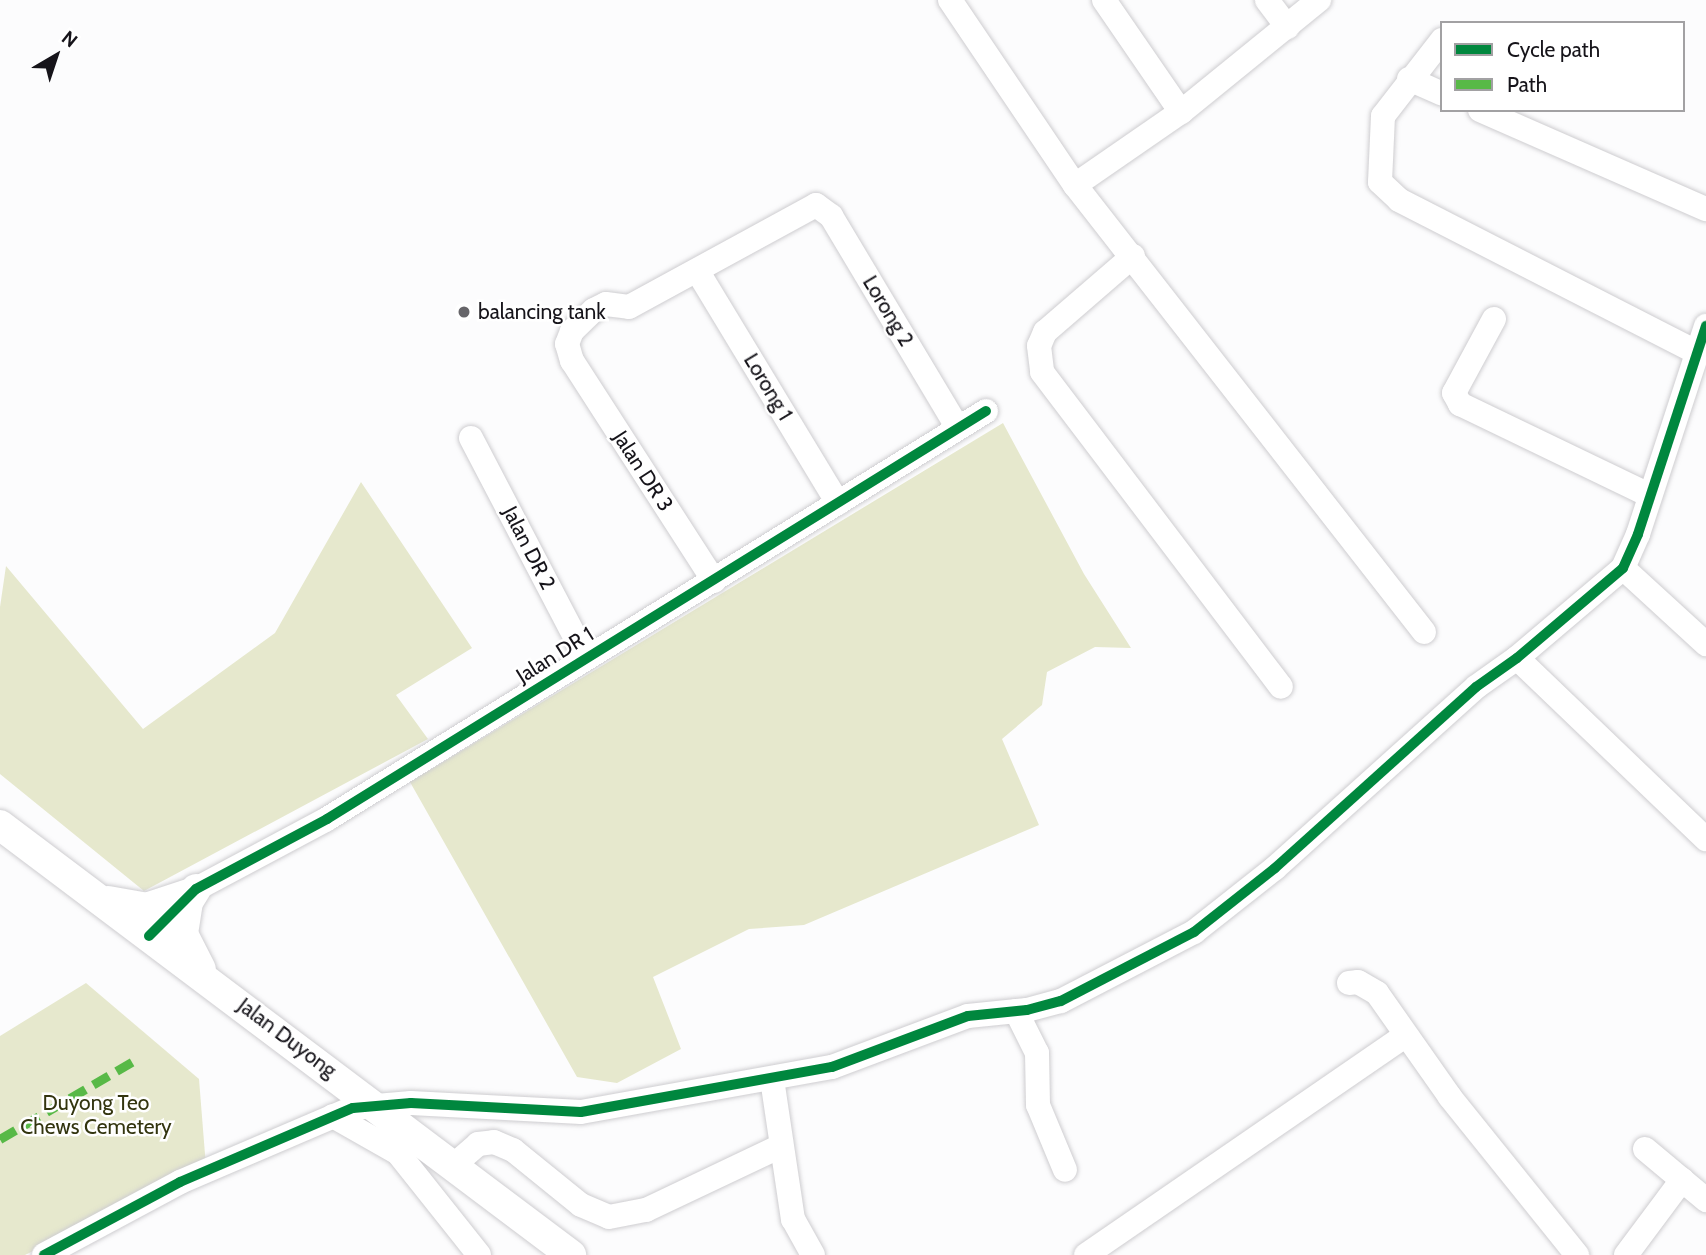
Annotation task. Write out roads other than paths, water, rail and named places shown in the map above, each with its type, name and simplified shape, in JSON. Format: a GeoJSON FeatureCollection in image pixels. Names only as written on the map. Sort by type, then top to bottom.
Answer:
{"type":"FeatureCollection","features":[{"type":"Feature","properties":{"kind":"main road","name":"Jalan Duyong"},"geometry":{"type":"LineString","coordinates":[[0,825],[217,985],[571,1255]]}},
{"type":"Feature","properties":{"kind":"main road"},"geometry":{"type":"LineString","coordinates":[[97,897],[146,908],[192,892]]}},
{"type":"Feature","properties":{"kind":"main road"},"geometry":{"type":"LineString","coordinates":[[192,892],[183,934],[199,967],[217,985]]}},
{"type":"Feature","properties":{"kind":"street"},"geometry":{"type":"LineString","coordinates":[[950,0],[1074,185],[1133,256],[1424,632]]}},
{"type":"Feature","properties":{"kind":"street"},"geometry":{"type":"LineString","coordinates":[[1104,0],[1181,112]]}},
{"type":"Feature","properties":{"kind":"street"},"geometry":{"type":"LineString","coordinates":[[1268,0],[1287,27]]}},
{"type":"Feature","properties":{"kind":"street"},"geometry":{"type":"LineString","coordinates":[[1074,185],[1181,112],[1320,0]]}},
{"type":"Feature","properties":{"kind":"street"},"geometry":{"type":"LineString","coordinates":[[1440,42],[1383,116],[1378,176],[1387,188],[1399,200],[1694,351]]}},
{"type":"Feature","properties":{"kind":"street"},"geometry":{"type":"LineString","coordinates":[[1409,79],[1440,93]]}},
{"type":"Feature","properties":{"kind":"street"},"geometry":{"type":"LineString","coordinates":[[1485,112],[1706,209]]}},
{"type":"Feature","properties":{"kind":"street","name":"Lorong 2"},"geometry":{"type":"LineString","coordinates":[[698,272],[808,205],[831,215],[958,428]]}},
{"type":"Feature","properties":{"kind":"street"},"geometry":{"type":"LineString","coordinates":[[1133,256],[1045,332],[1039,346],[1042,372],[1281,687]]}},
{"type":"Feature","properties":{"kind":"street","name":"Jalan DR 3"},"geometry":{"type":"LineString","coordinates":[[698,272],[629,307],[606,304],[594,310],[572,331],[567,344],[572,361],[714,581]]}},
{"type":"Feature","properties":{"kind":"street","name":"Lorong 1"},"geometry":{"type":"LineString","coordinates":[[698,272],[838,503]]}},
{"type":"Feature","properties":{"kind":"street"},"geometry":{"type":"LineString","coordinates":[[1494,320],[1454,393],[1460,404],[1649,495]]}},
{"type":"Feature","properties":{"kind":"street"},"geometry":{"type":"LineString","coordinates":[[44,1255],[180,1182],[333,1116],[374,1105],[466,1104],[528,1113],[581,1112],[832,1067],[968,1016],[1016,1012],[1061,1001],[1093,987],[1194,932],[1275,869],[1476,687],[1517,658],[1623,568],[1694,351],[1706,326]]}},
{"type":"Feature","properties":{"kind":"street","name":"Jalan DR 1"},"geometry":{"type":"LineString","coordinates":[[149,936],[192,892],[327,819],[986,411]]}},
{"type":"Feature","properties":{"kind":"street","name":"Jalan DR 2"},"geometry":{"type":"LineString","coordinates":[[471,438],[586,658]]}},
{"type":"Feature","properties":{"kind":"street"},"geometry":{"type":"LineString","coordinates":[[1623,568],[1703,635]]}},
{"type":"Feature","properties":{"kind":"street"},"geometry":{"type":"LineString","coordinates":[[1517,658],[1706,839]]}},
{"type":"Feature","properties":{"kind":"street"},"geometry":{"type":"LineString","coordinates":[[1349,984],[1357,982],[1377,993],[1405,1037],[1577,1255]]}},
{"type":"Feature","properties":{"kind":"street"},"geometry":{"type":"LineString","coordinates":[[1016,1012],[1037,1053],[1038,1105],[1065,1170]]}},
{"type":"Feature","properties":{"kind":"street"},"geometry":{"type":"LineString","coordinates":[[1086,1255],[1405,1037]]}},
{"type":"Feature","properties":{"kind":"street"},"geometry":{"type":"LineString","coordinates":[[772,1079],[781,1119],[781,1146],[793,1219],[813,1255]]}},
{"type":"Feature","properties":{"kind":"street"},"geometry":{"type":"LineString","coordinates":[[333,1116],[398,1153],[479,1255]]}},
{"type":"Feature","properties":{"kind":"street"},"geometry":{"type":"LineString","coordinates":[[454,1166],[478,1144],[494,1142],[513,1150],[582,1205],[609,1217],[646,1210],[781,1146]]}},
{"type":"Feature","properties":{"kind":"street"},"geometry":{"type":"LineString","coordinates":[[1644,1149],[1706,1200]]}},
{"type":"Feature","properties":{"kind":"street"},"geometry":{"type":"LineString","coordinates":[[1626,1255],[1682,1180]]}},
{"type":"Feature","properties":{"kind":"place","name":"balancing tank"},"geometry":{"type":"Point","coordinates":[464,312]}},
{"type":"Feature","properties":{"kind":"park label","name":"Duyong Teo Chews Cemetery"},"geometry":{"type":"Point","coordinates":[96,1115]}}]}
